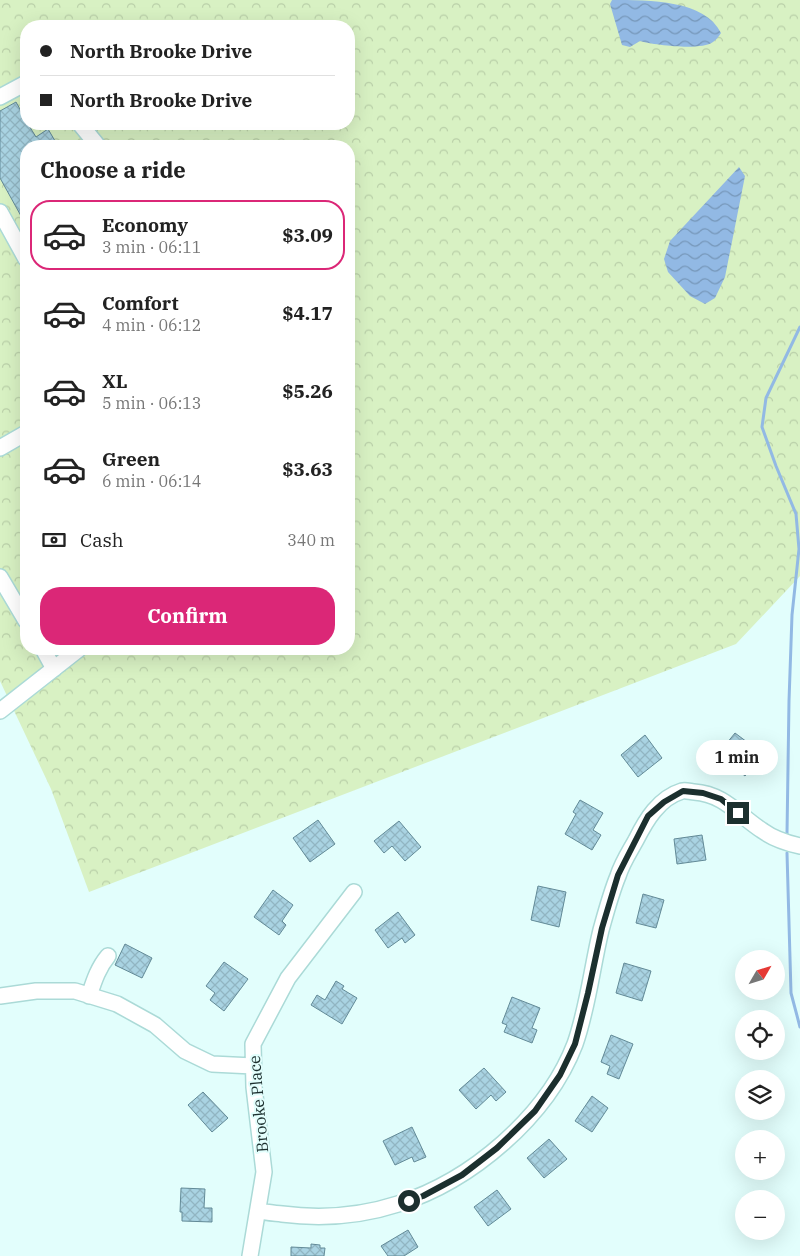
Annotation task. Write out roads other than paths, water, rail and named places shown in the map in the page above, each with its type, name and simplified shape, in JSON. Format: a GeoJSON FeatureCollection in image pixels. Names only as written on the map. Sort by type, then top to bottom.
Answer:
{"type":"FeatureCollection","features":[{"type":"Feature","properties":{"kind":"street"},"geometry":{"type":"LineString","coordinates":[[0,97],[20,86]]}},
{"type":"Feature","properties":{"kind":"street"},"geometry":{"type":"LineString","coordinates":[[85,130],[93,140]]}},
{"type":"Feature","properties":{"kind":"street"},"geometry":{"type":"LineString","coordinates":[[0,212],[20,248]]}},
{"type":"Feature","properties":{"kind":"street"},"geometry":{"type":"LineString","coordinates":[[0,448],[20,436]]}},
{"type":"Feature","properties":{"kind":"street"},"geometry":{"type":"LineString","coordinates":[[0,578],[20,611]]}},
{"type":"Feature","properties":{"kind":"street"},"geometry":{"type":"LineString","coordinates":[[46,655],[54,668]]}},
{"type":"Feature","properties":{"kind":"street"},"geometry":{"type":"LineString","coordinates":[[0,711],[71,655]]}},
{"type":"Feature","properties":{"kind":"street"},"geometry":{"type":"LineString","coordinates":[[258,1210],[301,1217],[347,1216],[383,1209],[423,1196],[462,1175],[497,1148],[535,1111],[560,1075],[575,1044],[602,928],[618,875],[648,816],[664,802],[683,791],[703,793],[721,799],[763,832],[787,844],[800,846]]}},
{"type":"Feature","properties":{"kind":"street","name":"Brooke Place"},"geometry":{"type":"LineString","coordinates":[[250,1256],[264,1172],[254,1087],[253,1044],[288,978],[354,892]]}},
{"type":"Feature","properties":{"kind":"street"},"geometry":{"type":"LineString","coordinates":[[89,996],[95,977],[108,956]]}},
{"type":"Feature","properties":{"kind":"street"},"geometry":{"type":"LineString","coordinates":[[0,996],[36,991],[75,992],[117,1004],[155,1025],[184,1051],[212,1064],[253,1066]]}},
{"type":"Feature","properties":{"kind":"water"},"geometry":{"type":"Polygon","coordinates":[[[612,0],[659,2],[690,8],[703,14],[713,22],[721,33],[713,42],[707,45],[688,47],[640,41],[630,47],[622,45],[610,4],[612,0]]]}},
{"type":"Feature","properties":{"kind":"water"},"geometry":{"type":"Polygon","coordinates":[[[739,167],[745,176],[725,277],[715,298],[705,304],[690,296],[668,272],[664,259],[670,241],[739,167]]]}},
{"type":"Feature","properties":{"kind":"waterway"},"geometry":{"type":"LineString","coordinates":[[787,834],[792,615],[799,549],[796,514],[762,427],[766,398],[800,327]]}},
{"type":"Feature","properties":{"kind":"waterway"},"geometry":{"type":"LineString","coordinates":[[787,853],[791,993],[800,1027]]}}]}
